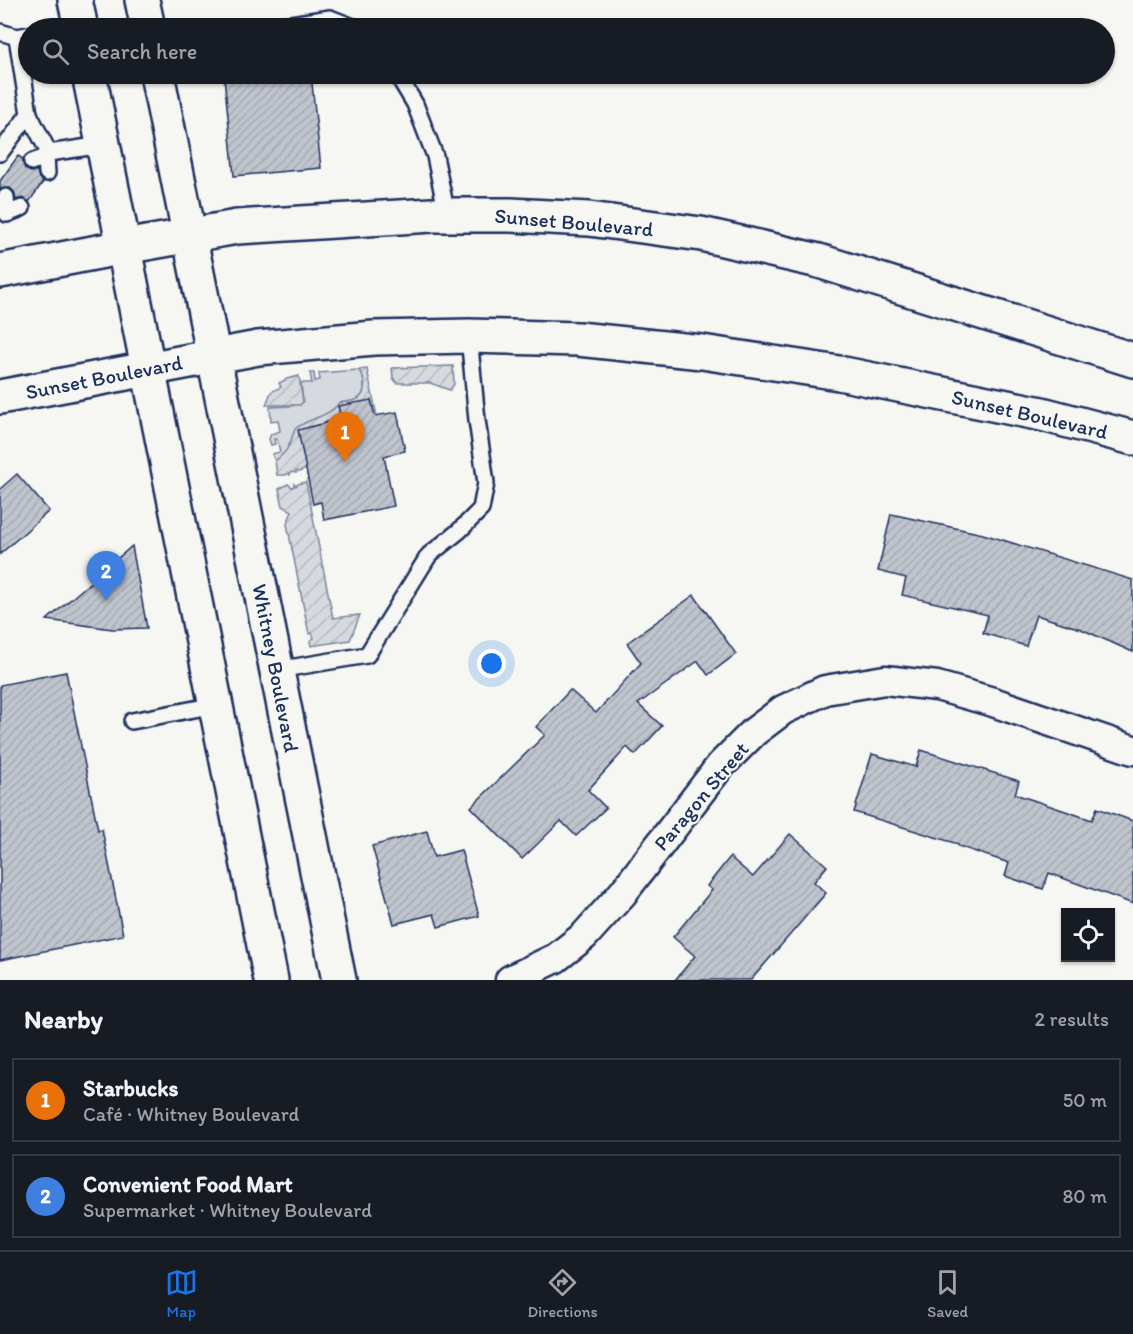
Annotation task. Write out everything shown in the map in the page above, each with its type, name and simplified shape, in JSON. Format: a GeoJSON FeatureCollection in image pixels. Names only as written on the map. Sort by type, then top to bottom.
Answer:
{"type":"FeatureCollection","features":[{"type":"Feature","properties":{"kind":"main road"},"geometry":{"type":"LineString","coordinates":[[142,0],[146,18]]}},
{"type":"Feature","properties":{"kind":"main road"},"geometry":{"type":"LineString","coordinates":[[91,84],[271,980]]}},
{"type":"Feature","properties":{"kind":"main road","name":"Whitney Boulevard"},"geometry":{"type":"LineString","coordinates":[[159,84],[339,980]]}},
{"type":"Feature","properties":{"kind":"main road","name":"Sunset Boulevard"},"geometry":{"type":"LineString","coordinates":[[0,272],[124,247],[248,226],[447,215],[589,219],[701,234],[819,261],[1133,360]]}},
{"type":"Feature","properties":{"kind":"main road","name":"Sunset Boulevard"},"geometry":{"type":"LineString","coordinates":[[0,397],[258,348],[362,339],[469,336],[578,339],[702,352],[839,373],[1042,414],[1133,438]]}},
{"type":"Feature","properties":{"kind":"street","name":"Paragon Street"},"geometry":{"type":"LineString","coordinates":[[510,980],[556,958],[584,936],[622,894],[720,766],[754,732],[783,710],[825,690],[885,680],[937,686],[993,702],[1133,750]]}},
{"type":"Feature","properties":{"kind":"lane"},"geometry":{"type":"LineString","coordinates":[[0,32],[18,35]]}},
{"type":"Feature","properties":{"kind":"lane"},"geometry":{"type":"LineString","coordinates":[[27,84],[29,114],[47,173]]}},
{"type":"Feature","properties":{"kind":"lane"},"geometry":{"type":"LineString","coordinates":[[403,84],[414,104],[435,156],[447,215]]}},
{"type":"Feature","properties":{"kind":"lane"},"geometry":{"type":"LineString","coordinates":[[0,153],[29,114]]}},
{"type":"Feature","properties":{"kind":"lane"},"geometry":{"type":"LineString","coordinates":[[42,157],[102,145]]}},
{"type":"Feature","properties":{"kind":"lane"},"geometry":{"type":"LineString","coordinates":[[6,197],[4,216],[22,208]]}},
{"type":"Feature","properties":{"kind":"lane"},"geometry":{"type":"LineString","coordinates":[[277,670],[367,656],[429,555],[459,531],[481,508],[486,483],[469,336]]}},
{"type":"Feature","properties":{"kind":"lane"},"geometry":{"type":"LineString","coordinates":[[132,721],[216,705]]}},
{"type":"Feature","properties":{"kind":"shaded area"},"geometry":{"type":"Polygon","coordinates":[[[453,366],[454,384],[450,390],[430,383],[397,383],[393,378],[392,368],[453,366]]]}},
{"type":"Feature","properties":{"kind":"shaded area"},"geometry":{"type":"Polygon","coordinates":[[[367,369],[377,416],[375,416],[371,400],[339,406],[341,419],[326,422],[306,469],[296,471],[296,473],[291,472],[290,475],[288,473],[277,475],[275,461],[288,447],[295,429],[330,411],[339,403],[354,401],[361,397],[364,383],[358,370],[367,369]]]}},
{"type":"Feature","properties":{"kind":"shaded area"},"geometry":{"type":"Polygon","coordinates":[[[358,370],[364,383],[361,397],[354,401],[339,403],[334,410],[293,436],[287,452],[275,461],[272,454],[280,452],[277,439],[274,439],[275,444],[271,445],[269,439],[271,434],[280,431],[278,420],[271,421],[270,407],[292,406],[303,402],[301,383],[312,383],[310,373],[314,373],[315,381],[320,380],[319,373],[358,370]]]}},
{"type":"Feature","properties":{"kind":"shaded area"},"geometry":{"type":"Polygon","coordinates":[[[299,376],[303,402],[300,405],[266,405],[271,392],[281,387],[279,383],[299,376]]]}},
{"type":"Feature","properties":{"kind":"shaded area"},"geometry":{"type":"Polygon","coordinates":[[[306,482],[333,618],[360,615],[350,640],[311,646],[310,641],[314,638],[312,633],[309,634],[287,524],[292,511],[283,506],[279,489],[288,484],[292,487],[294,484],[296,486],[306,482]]]}},
{"type":"Feature","properties":{"kind":"building"},"geometry":{"type":"Polygon","coordinates":[[[225,84],[312,84],[321,168],[234,176],[225,84]]]}},
{"type":"Feature","properties":{"kind":"building"},"geometry":{"type":"Polygon","coordinates":[[[18,156],[23,159],[25,169],[31,172],[37,171],[43,182],[29,202],[23,198],[16,200],[10,188],[0,189],[0,181],[18,156]]]}},
{"type":"Feature","properties":{"kind":"building"},"geometry":{"type":"Polygon","coordinates":[[[371,400],[375,416],[397,412],[405,451],[384,456],[394,506],[324,520],[321,502],[313,504],[298,430],[341,419],[338,406],[371,400]]]}},
{"type":"Feature","properties":{"kind":"building"},"geometry":{"type":"Polygon","coordinates":[[[17,474],[49,511],[0,554],[0,489],[17,474]]]}},
{"type":"Feature","properties":{"kind":"building"},"geometry":{"type":"Polygon","coordinates":[[[891,514],[983,534],[1133,580],[1133,652],[1081,629],[1036,615],[1026,646],[983,633],[988,615],[902,595],[906,578],[878,571],[891,514]]]}},
{"type":"Feature","properties":{"kind":"building"},"geometry":{"type":"Polygon","coordinates":[[[132,546],[147,628],[112,629],[47,620],[132,546]]]}},
{"type":"Feature","properties":{"kind":"building"},"geometry":{"type":"Polygon","coordinates":[[[694,595],[736,654],[708,675],[698,661],[638,704],[662,726],[635,755],[627,747],[588,790],[606,808],[576,836],[561,821],[522,859],[471,807],[545,735],[536,727],[570,690],[596,713],[641,663],[627,643],[694,595]]]}},
{"type":"Feature","properties":{"kind":"building"},"geometry":{"type":"Polygon","coordinates":[[[66,672],[98,830],[102,829],[123,935],[0,960],[0,685],[66,672]]]}},
{"type":"Feature","properties":{"kind":"building"},"geometry":{"type":"Polygon","coordinates":[[[921,750],[1019,781],[1015,794],[1092,820],[1097,808],[1133,821],[1133,904],[1049,873],[1043,889],[1005,876],[1009,863],[958,846],[958,844],[854,812],[872,754],[916,767],[921,750]]]}},
{"type":"Feature","properties":{"kind":"building"},"geometry":{"type":"Polygon","coordinates":[[[427,831],[434,857],[461,850],[479,916],[438,927],[434,914],[394,924],[372,846],[427,831]]]}},
{"type":"Feature","properties":{"kind":"building"},"geometry":{"type":"Polygon","coordinates":[[[790,834],[827,866],[814,882],[826,893],[751,980],[675,980],[695,956],[673,937],[712,890],[707,886],[730,857],[753,877],[790,834]]]}},
{"type":"Feature","properties":{"kind":"place","name":"Starbucks"},"geometry":{"type":"Point","coordinates":[345,462]}},
{"type":"Feature","properties":{"kind":"place","name":"Convenient Food Mart"},"geometry":{"type":"Point","coordinates":[106,601]}}]}
